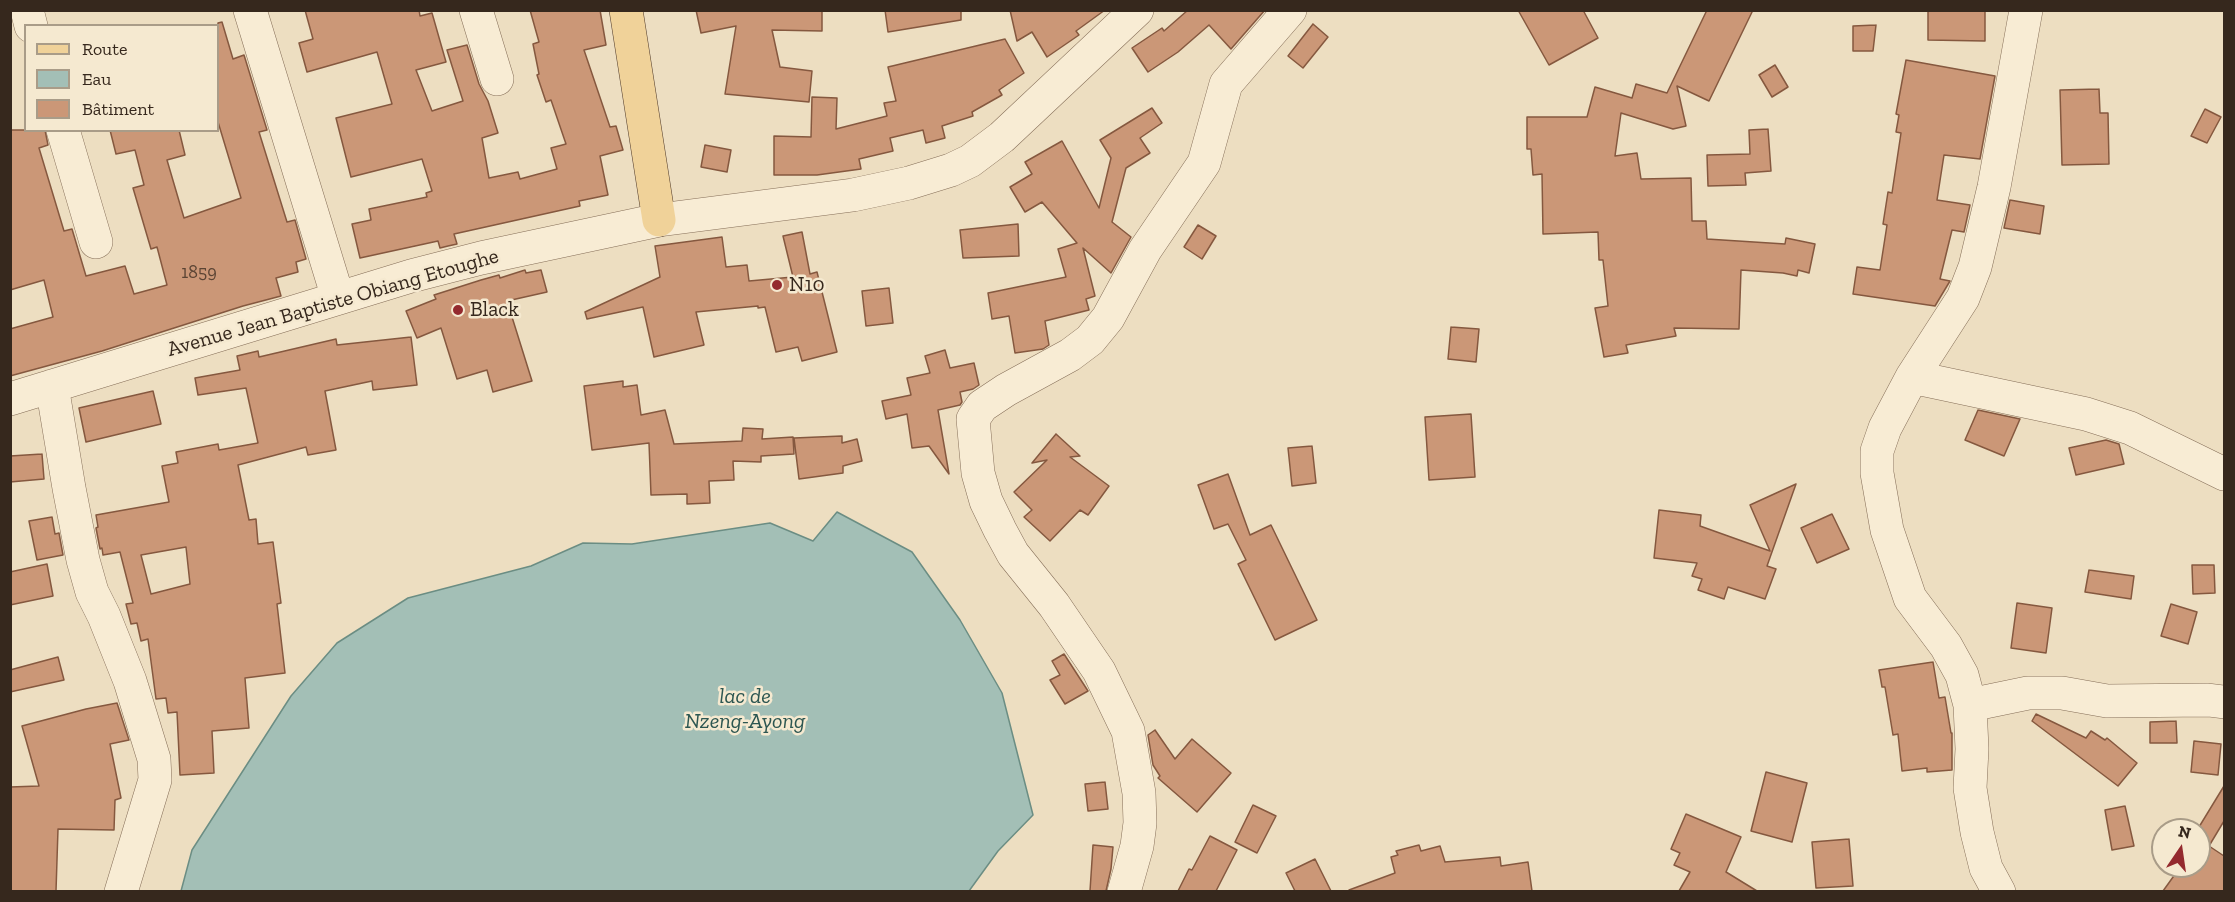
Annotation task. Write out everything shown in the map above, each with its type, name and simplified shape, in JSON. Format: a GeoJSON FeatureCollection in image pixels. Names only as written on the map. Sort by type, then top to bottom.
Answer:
{"type":"FeatureCollection","features":[{"type":"Feature","properties":{"kind":"main road"},"geometry":{"type":"LineString","coordinates":[[626,10],[659,220]]}},
{"type":"Feature","properties":{"kind":"street"},"geometry":{"type":"LineString","coordinates":[[250,10],[338,298]]}},
{"type":"Feature","properties":{"kind":"street"},"geometry":{"type":"LineString","coordinates":[[476,10],[497,79]]}},
{"type":"Feature","properties":{"kind":"street","name":"Avenue Jean Baptiste Obiang Etoughe"},"geometry":{"type":"LineString","coordinates":[[10,399],[338,298],[482,258],[659,220],[821,201],[884,189],[951,170],[988,149],[1137,10]]}},
{"type":"Feature","properties":{"kind":"street"},"geometry":{"type":"LineString","coordinates":[[1124,891],[1137,846],[1140,823],[1139,793],[1128,731],[1099,671],[1054,605],[1014,554],[1000,530],[986,501],[978,473],[973,419],[982,406],[1006,390],[1070,355],[1090,340],[1108,318],[1145,250],[1204,163],[1226,84],[1290,10]]}},
{"type":"Feature","properties":{"kind":"street"},"geometry":{"type":"LineString","coordinates":[[1999,891],[1986,868],[1970,788],[1972,749],[1970,705],[1962,675],[1946,646],[1910,598],[1887,530],[1877,473],[1877,451],[1912,377],[1964,298],[1976,267],[1994,187],[2026,10]]}},
{"type":"Feature","properties":{"kind":"street"},"geometry":{"type":"LineString","coordinates":[[64,132],[96,242]]}},
{"type":"Feature","properties":{"kind":"street"},"geometry":{"type":"LineString","coordinates":[[1912,377],[2086,414],[2130,428],[2224,474]]}},
{"type":"Feature","properties":{"kind":"street"},"geometry":{"type":"LineString","coordinates":[[52,386],[73,508],[92,592],[130,681],[154,759],[155,780],[121,891]]}},
{"type":"Feature","properties":{"kind":"street"},"geometry":{"type":"LineString","coordinates":[[1970,705],[2028,693],[2062,693],[2107,701],[2208,700],[2224,702]]}},
{"type":"Feature","properties":{"kind":"water","name":"lac de Nzeng-Ayong"},"geometry":{"type":"Polygon","coordinates":[[[837,512],[912,552],[960,620],[1002,693],[1033,815],[998,851],[969,891],[181,891],[192,850],[291,696],[337,643],[408,598],[531,566],[583,543],[632,544],[770,523],[813,541],[837,512]]]}},
{"type":"Feature","properties":{"kind":"building"},"geometry":{"type":"Polygon","coordinates":[[[305,10],[419,10],[420,16],[432,13],[446,62],[416,70],[432,111],[463,101],[447,50],[467,45],[498,133],[482,138],[489,178],[518,172],[520,179],[557,169],[551,148],[566,144],[551,100],[546,102],[537,75],[539,74],[533,44],[539,42],[530,10],[600,10],[606,45],[584,50],[610,127],[616,126],[623,150],[600,156],[608,195],[579,201],[580,206],[454,234],[457,244],[440,248],[438,241],[360,258],[352,224],[371,220],[369,209],[427,197],[426,193],[432,191],[422,159],[351,177],[336,118],[392,104],[377,52],[307,72],[299,43],[313,39],[305,10]]]}},
{"type":"Feature","properties":{"kind":"building"},"geometry":{"type":"Polygon","coordinates":[[[696,10],[822,10],[822,31],[772,30],[780,67],[812,71],[809,102],[725,94],[736,26],[701,33],[696,10]]]}},
{"type":"Feature","properties":{"kind":"building"},"geometry":{"type":"Polygon","coordinates":[[[885,10],[961,10],[961,20],[888,32],[885,10]]]}},
{"type":"Feature","properties":{"kind":"building"},"geometry":{"type":"Polygon","coordinates":[[[1010,10],[1105,10],[1076,31],[1079,35],[1047,57],[1032,32],[1017,41],[1010,10]]]}},
{"type":"Feature","properties":{"kind":"building"},"geometry":{"type":"Polygon","coordinates":[[[1188,10],[1265,10],[1231,49],[1209,25],[1178,52],[1148,72],[1132,48],[1162,28],[1164,31],[1188,10]]]}},
{"type":"Feature","properties":{"kind":"building"},"geometry":{"type":"Polygon","coordinates":[[[1518,10],[1583,10],[1598,38],[1549,65],[1518,10]]]}},
{"type":"Feature","properties":{"kind":"building"},"geometry":{"type":"Polygon","coordinates":[[[1707,10],[1753,10],[1709,101],[1677,86],[1686,126],[1673,129],[1621,113],[1615,156],[1637,153],[1641,179],[1691,178],[1692,221],[1706,221],[1707,239],[1785,244],[1786,238],[1815,244],[1809,273],[1798,270],[1797,276],[1741,270],[1739,329],[1674,328],[1676,336],[1626,345],[1628,353],[1604,357],[1595,308],[1608,306],[1603,260],[1599,260],[1598,232],[1543,234],[1542,174],[1533,175],[1531,149],[1527,149],[1527,117],[1587,117],[1595,87],[1632,98],[1636,84],[1667,93],[1707,10]]]}},
{"type":"Feature","properties":{"kind":"building"},"geometry":{"type":"Polygon","coordinates":[[[1928,10],[1985,10],[1985,41],[1928,40],[1928,10]]]}},
{"type":"Feature","properties":{"kind":"building"},"geometry":{"type":"Polygon","coordinates":[[[222,22],[233,59],[244,55],[267,130],[259,132],[287,222],[295,220],[306,259],[296,262],[298,272],[276,278],[281,296],[102,351],[10,376],[10,329],[53,317],[44,280],[10,290],[10,130],[45,132],[48,145],[39,148],[64,231],[72,229],[86,276],[125,266],[134,294],[167,285],[157,247],[151,249],[133,188],[144,185],[135,150],[116,154],[110,132],[179,132],[185,155],[167,160],[184,218],[241,198],[219,125],[218,23],[222,22]]]}},
{"type":"Feature","properties":{"kind":"building"},"geometry":{"type":"Polygon","coordinates":[[[1313,24],[1328,37],[1303,68],[1288,56],[1313,24]]]}},
{"type":"Feature","properties":{"kind":"building"},"geometry":{"type":"Polygon","coordinates":[[[1876,25],[1873,51],[1853,51],[1853,26],[1876,25]]]}},
{"type":"Feature","properties":{"kind":"building"},"geometry":{"type":"Polygon","coordinates":[[[1005,39],[1024,73],[999,90],[1002,95],[972,112],[973,116],[942,126],[945,138],[926,143],[923,130],[890,138],[893,151],[859,159],[861,169],[817,175],[774,175],[774,136],[811,137],[812,97],[837,98],[836,129],[887,116],[884,103],[896,101],[888,67],[1005,39]]]}},
{"type":"Feature","properties":{"kind":"building"},"geometry":{"type":"Polygon","coordinates":[[[1906,60],[1995,76],[1980,159],[1944,155],[1937,200],[1970,205],[1964,232],[1952,230],[1940,279],[1950,281],[1935,306],[1853,294],[1857,267],[1880,270],[1887,225],[1883,224],[1888,192],[1892,193],[1901,133],[1896,132],[1899,115],[1896,114],[1906,60]]]}},
{"type":"Feature","properties":{"kind":"building"},"geometry":{"type":"Polygon","coordinates":[[[1775,65],[1788,87],[1772,97],[1759,75],[1775,65]]]}},
{"type":"Feature","properties":{"kind":"building"},"geometry":{"type":"Polygon","coordinates":[[[2099,89],[2100,113],[2108,113],[2109,164],[2062,165],[2060,90],[2099,89]]]}},
{"type":"Feature","properties":{"kind":"building"},"geometry":{"type":"Polygon","coordinates":[[[1152,108],[1162,123],[1140,138],[1150,153],[1126,168],[1112,222],[1131,237],[1111,273],[1083,248],[1095,296],[1086,299],[1089,310],[1045,321],[1049,345],[1043,349],[1015,353],[1009,316],[992,319],[988,293],[1066,277],[1058,249],[1077,243],[1042,202],[1025,212],[1010,187],[1032,174],[1025,162],[1062,141],[1099,208],[1111,158],[1100,140],[1152,108]]]}},
{"type":"Feature","properties":{"kind":"building"},"geometry":{"type":"Polygon","coordinates":[[[2205,109],[2221,117],[2207,143],[2191,136],[2205,109]]]}},
{"type":"Feature","properties":{"kind":"building"},"geometry":{"type":"Polygon","coordinates":[[[1768,129],[1771,171],[1745,173],[1746,185],[1708,186],[1707,155],[1750,154],[1749,130],[1768,129]]]}},
{"type":"Feature","properties":{"kind":"building"},"geometry":{"type":"Polygon","coordinates":[[[705,145],[731,150],[727,172],[701,167],[705,145]]]}},
{"type":"Feature","properties":{"kind":"building"},"geometry":{"type":"Polygon","coordinates":[[[2010,200],[2044,206],[2040,234],[2004,228],[2010,200]]]}},
{"type":"Feature","properties":{"kind":"building"},"geometry":{"type":"Polygon","coordinates":[[[1018,224],[1019,256],[963,258],[960,230],[1018,224]]]}},
{"type":"Feature","properties":{"kind":"building"},"geometry":{"type":"Polygon","coordinates":[[[1198,225],[1216,236],[1202,259],[1184,247],[1198,225]]]}},
{"type":"Feature","properties":{"kind":"building"},"geometry":{"type":"Polygon","coordinates":[[[802,232],[810,274],[817,272],[837,352],[802,361],[798,347],[776,352],[765,307],[758,308],[758,306],[696,312],[704,345],[654,357],[643,307],[587,319],[585,312],[660,277],[655,246],[722,237],[726,267],[747,265],[749,281],[793,277],[783,236],[802,232]]]}},
{"type":"Feature","properties":{"kind":"building"},"geometry":{"type":"Polygon","coordinates":[[[525,270],[526,273],[541,270],[547,292],[507,301],[532,381],[493,392],[487,370],[457,379],[441,328],[417,338],[406,311],[436,299],[434,295],[499,275],[500,278],[525,270]]]}},
{"type":"Feature","properties":{"kind":"building"},"geometry":{"type":"Polygon","coordinates":[[[889,288],[893,323],[866,326],[862,291],[889,288]]]}},
{"type":"Feature","properties":{"kind":"building"},"geometry":{"type":"Polygon","coordinates":[[[1451,327],[1479,329],[1476,362],[1448,359],[1451,327]]]}},
{"type":"Feature","properties":{"kind":"building"},"geometry":{"type":"Polygon","coordinates":[[[411,337],[417,385],[373,390],[372,381],[325,391],[336,450],[308,455],[306,447],[238,465],[249,520],[256,519],[258,544],[273,542],[281,603],[277,604],[285,673],[245,678],[249,728],[212,731],[214,773],[180,775],[177,712],[168,713],[166,698],[156,699],[148,639],[141,641],[137,623],[131,624],[126,604],[133,603],[120,552],[103,555],[96,528],[98,527],[96,515],[169,502],[162,466],[178,463],[176,452],[218,444],[219,450],[258,443],[246,388],[198,395],[195,378],[240,370],[237,356],[258,351],[259,357],[336,339],[337,345],[411,337]],[[186,547],[141,555],[151,594],[190,584],[186,547]]]}},
{"type":"Feature","properties":{"kind":"building"},"geometry":{"type":"Polygon","coordinates":[[[945,350],[950,368],[974,363],[979,385],[960,392],[962,402],[960,405],[938,410],[949,474],[929,446],[912,448],[907,414],[886,419],[882,401],[911,395],[907,378],[930,373],[925,356],[945,350]]]}},
{"type":"Feature","properties":{"kind":"building"},"geometry":{"type":"Polygon","coordinates":[[[623,381],[623,387],[637,385],[641,415],[665,410],[674,444],[742,441],[743,428],[763,429],[762,439],[793,437],[794,454],[761,456],[761,462],[733,461],[734,480],[709,481],[710,503],[687,504],[687,494],[651,495],[649,443],[592,450],[584,386],[623,381]]]}},
{"type":"Feature","properties":{"kind":"building"},"geometry":{"type":"Polygon","coordinates":[[[153,391],[161,424],[86,442],[79,408],[153,391]]]}},
{"type":"Feature","properties":{"kind":"building"},"geometry":{"type":"Polygon","coordinates":[[[1978,410],[2020,419],[2004,456],[1965,440],[1978,410]]]}},
{"type":"Feature","properties":{"kind":"building"},"geometry":{"type":"Polygon","coordinates":[[[1471,414],[1475,477],[1429,480],[1425,417],[1471,414]]]}},
{"type":"Feature","properties":{"kind":"building"},"geometry":{"type":"Polygon","coordinates":[[[1056,434],[1080,456],[1070,457],[1109,486],[1088,515],[1080,510],[1050,541],[1024,517],[1032,510],[1014,492],[1047,460],[1032,463],[1056,434]]]}},
{"type":"Feature","properties":{"kind":"building"},"geometry":{"type":"Polygon","coordinates":[[[842,436],[842,443],[857,439],[862,461],[843,466],[843,473],[799,479],[794,438],[842,436]]]}},
{"type":"Feature","properties":{"kind":"building"},"geometry":{"type":"Polygon","coordinates":[[[2106,440],[2119,444],[2124,464],[2076,475],[2069,448],[2106,440]]]}},
{"type":"Feature","properties":{"kind":"building"},"geometry":{"type":"Polygon","coordinates":[[[1312,446],[1316,483],[1292,486],[1288,448],[1312,446]]]}},
{"type":"Feature","properties":{"kind":"building"},"geometry":{"type":"Polygon","coordinates":[[[42,454],[44,479],[10,482],[10,456],[42,454]]]}},
{"type":"Feature","properties":{"kind":"building"},"geometry":{"type":"Polygon","coordinates":[[[1228,474],[1250,535],[1271,525],[1317,620],[1275,640],[1238,564],[1246,560],[1228,524],[1214,529],[1198,485],[1228,474]]]}},
{"type":"Feature","properties":{"kind":"building"},"geometry":{"type":"Polygon","coordinates":[[[1796,484],[1767,566],[1776,569],[1765,599],[1728,587],[1724,599],[1698,590],[1702,579],[1692,576],[1697,563],[1654,558],[1659,510],[1701,515],[1700,526],[1770,551],[1750,505],[1796,484]]]}},
{"type":"Feature","properties":{"kind":"building"},"geometry":{"type":"Polygon","coordinates":[[[1832,514],[1849,549],[1817,563],[1801,528],[1832,514]]]}},
{"type":"Feature","properties":{"kind":"building"},"geometry":{"type":"Polygon","coordinates":[[[52,517],[55,534],[59,533],[63,555],[37,560],[29,521],[52,517]]]}},
{"type":"Feature","properties":{"kind":"building"},"geometry":{"type":"Polygon","coordinates":[[[47,564],[53,596],[10,605],[10,572],[47,564]]]}},
{"type":"Feature","properties":{"kind":"building"},"geometry":{"type":"Polygon","coordinates":[[[2192,565],[2214,565],[2215,593],[2193,594],[2192,565]]]}},
{"type":"Feature","properties":{"kind":"building"},"geometry":{"type":"Polygon","coordinates":[[[2089,570],[2134,576],[2131,599],[2085,592],[2089,570]]]}},
{"type":"Feature","properties":{"kind":"building"},"geometry":{"type":"Polygon","coordinates":[[[2017,603],[2052,608],[2046,653],[2011,648],[2017,603]]]}},
{"type":"Feature","properties":{"kind":"building"},"geometry":{"type":"Polygon","coordinates":[[[2171,604],[2197,612],[2188,644],[2161,636],[2171,604]]]}},
{"type":"Feature","properties":{"kind":"building"},"geometry":{"type":"Polygon","coordinates":[[[1064,654],[1088,691],[1065,704],[1050,680],[1060,675],[1052,661],[1064,654]]]}},
{"type":"Feature","properties":{"kind":"building"},"geometry":{"type":"Polygon","coordinates":[[[58,657],[64,680],[10,692],[10,670],[58,657]]]}},
{"type":"Feature","properties":{"kind":"building"},"geometry":{"type":"Polygon","coordinates":[[[1933,662],[1939,698],[1945,697],[1952,733],[1952,770],[1927,772],[1927,768],[1902,771],[1898,734],[1893,735],[1885,687],[1882,687],[1879,670],[1933,662]]]}},
{"type":"Feature","properties":{"kind":"building"},"geometry":{"type":"Polygon","coordinates":[[[117,703],[129,740],[110,744],[121,798],[115,800],[114,830],[58,829],[56,891],[10,891],[10,787],[39,786],[22,726],[117,703]]]}},
{"type":"Feature","properties":{"kind":"building"},"geometry":{"type":"Polygon","coordinates":[[[2036,714],[2086,738],[2091,731],[2105,740],[2107,738],[2137,763],[2118,786],[2032,721],[2036,714]]]}},
{"type":"Feature","properties":{"kind":"building"},"geometry":{"type":"Polygon","coordinates":[[[2176,721],[2177,743],[2150,743],[2150,722],[2176,721]]]}},
{"type":"Feature","properties":{"kind":"building"},"geometry":{"type":"Polygon","coordinates":[[[1155,730],[1175,759],[1192,739],[1231,773],[1197,812],[1158,778],[1160,776],[1153,765],[1148,735],[1155,730]]]}},
{"type":"Feature","properties":{"kind":"building"},"geometry":{"type":"Polygon","coordinates":[[[2194,741],[2221,744],[2218,775],[2191,772],[2194,741]]]}},
{"type":"Feature","properties":{"kind":"building"},"geometry":{"type":"Polygon","coordinates":[[[1766,772],[1807,783],[1792,842],[1751,831],[1766,772]]]}},
{"type":"Feature","properties":{"kind":"building"},"geometry":{"type":"Polygon","coordinates":[[[1105,782],[1108,809],[1088,811],[1085,784],[1105,782]]]}},
{"type":"Feature","properties":{"kind":"building"},"geometry":{"type":"Polygon","coordinates":[[[2224,786],[2224,821],[2211,843],[2211,818],[2204,818],[2224,786]]]}},
{"type":"Feature","properties":{"kind":"building"},"geometry":{"type":"Polygon","coordinates":[[[1253,805],[1276,816],[1257,853],[1235,842],[1253,805]]]}},
{"type":"Feature","properties":{"kind":"building"},"geometry":{"type":"Polygon","coordinates":[[[2125,806],[2134,846],[2112,850],[2105,810],[2125,806]]]}},
{"type":"Feature","properties":{"kind":"building"},"geometry":{"type":"Polygon","coordinates":[[[1686,814],[1741,837],[1726,872],[1757,891],[1679,891],[1690,872],[1674,865],[1680,853],[1671,849],[1686,814]]]}},
{"type":"Feature","properties":{"kind":"building"},"geometry":{"type":"Polygon","coordinates":[[[1210,836],[1237,850],[1216,891],[1178,891],[1189,869],[1192,870],[1210,836]]]}},
{"type":"Feature","properties":{"kind":"building"},"geometry":{"type":"Polygon","coordinates":[[[1849,839],[1853,886],[1816,888],[1812,842],[1849,839]]]}},
{"type":"Feature","properties":{"kind":"building"},"geometry":{"type":"Polygon","coordinates":[[[1093,845],[1113,847],[1106,891],[1090,891],[1093,845]]]}},
{"type":"Feature","properties":{"kind":"building"},"geometry":{"type":"Polygon","coordinates":[[[1419,845],[1421,851],[1440,846],[1445,862],[1500,857],[1501,866],[1528,862],[1532,891],[1349,890],[1395,873],[1391,857],[1398,855],[1396,851],[1419,845]]]}},
{"type":"Feature","properties":{"kind":"building"},"geometry":{"type":"Polygon","coordinates":[[[2211,847],[2224,856],[2224,891],[2163,891],[2172,878],[2211,878],[2211,847]]]}},
{"type":"Feature","properties":{"kind":"building"},"geometry":{"type":"Polygon","coordinates":[[[1315,859],[1331,891],[1295,891],[1286,873],[1315,859]]]}},
{"type":"Feature","properties":{"kind":"place","name":"N10"},"geometry":{"type":"Point","coordinates":[777,285]}},
{"type":"Feature","properties":{"kind":"place","name":"Black"},"geometry":{"type":"Point","coordinates":[458,310]}}]}
